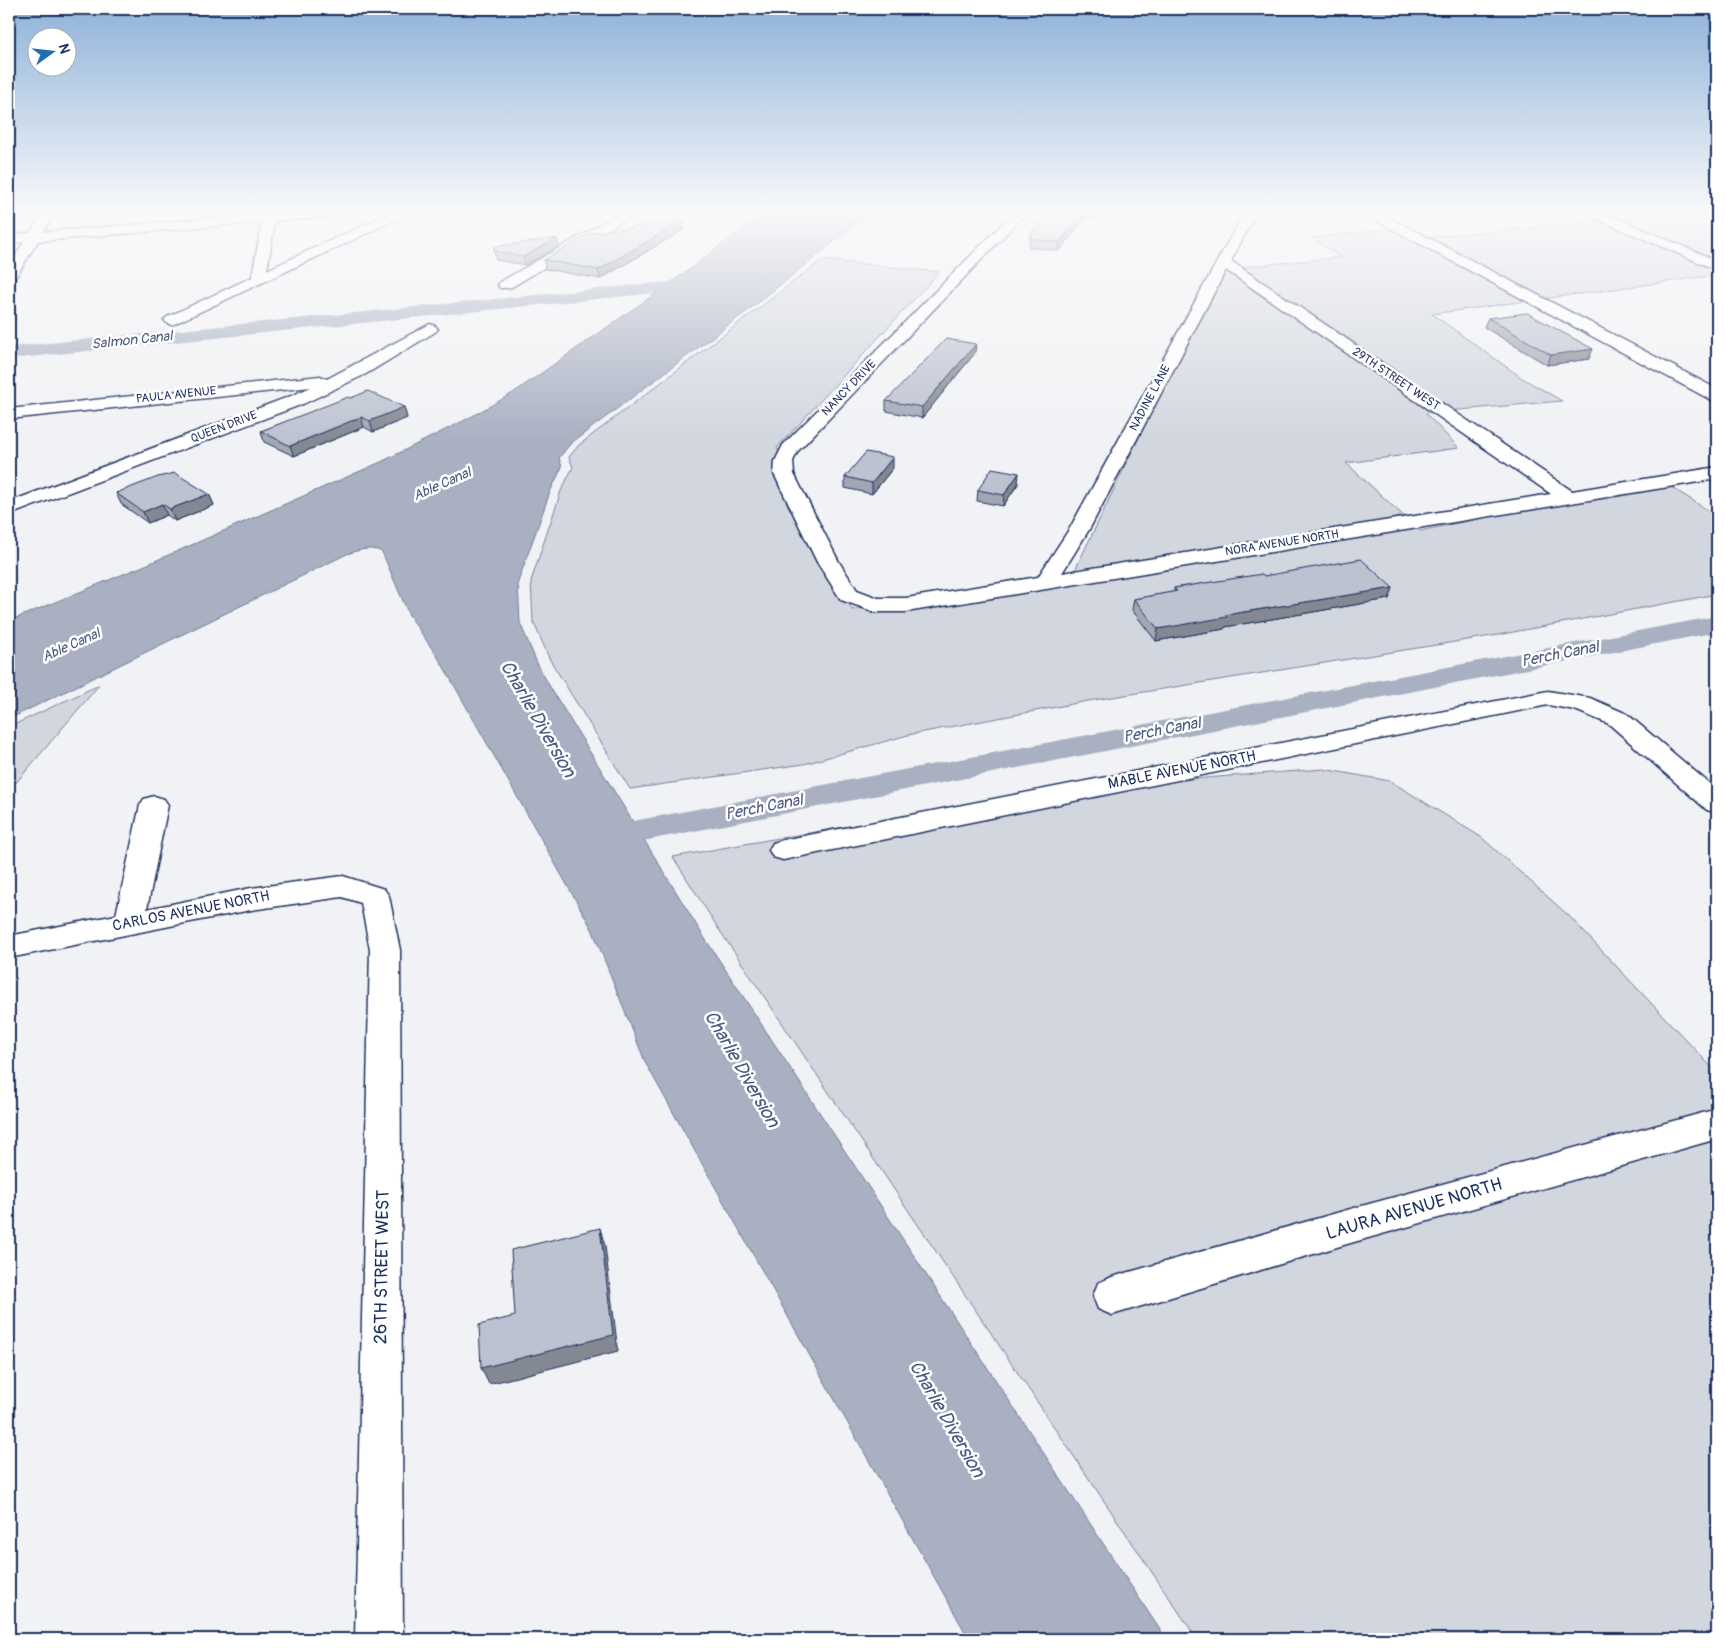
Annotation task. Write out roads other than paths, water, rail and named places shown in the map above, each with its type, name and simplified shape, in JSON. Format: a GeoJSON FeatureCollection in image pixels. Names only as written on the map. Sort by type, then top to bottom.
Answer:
{"type":"FeatureCollection","features":[{"type":"Feature","properties":{"kind":"street"},"geometry":{"type":"LineString","coordinates":[[172,320],[240,288]]}},
{"type":"Feature","properties":{"kind":"street","name":"NANCY DRIVE"},"geometry":{"type":"LineString","coordinates":[[849,594],[828,562],[784,474],[784,461],[790,449],[947,288]]}},
{"type":"Feature","properties":{"kind":"street","name":"NADINE LANE"},"geometry":{"type":"LineString","coordinates":[[1046,582],[1080,528],[1209,288]]}},
{"type":"Feature","properties":{"kind":"street","name":"29TH STREET WEST"},"geometry":{"type":"LineString","coordinates":[[1261,288],[1568,497]]}},
{"type":"Feature","properties":{"kind":"street"},"geometry":{"type":"LineString","coordinates":[[1513,288],[1717,396]]}},
{"type":"Feature","properties":{"kind":"street","name":"QUEEN DRIVE"},"geometry":{"type":"LineString","coordinates":[[9,509],[297,400],[343,379],[430,329]]}},
{"type":"Feature","properties":{"kind":"street","name":"PAULA AVENUE"},"geometry":{"type":"LineString","coordinates":[[9,414],[343,379]]}},
{"type":"Feature","properties":{"kind":"street","name":"NORA AVENUE NORTH"},"geometry":{"type":"LineString","coordinates":[[849,594],[875,605],[906,605],[1717,473]]}},
{"type":"Feature","properties":{"kind":"street","name":"MABLE AVENUE NORTH"},"geometry":{"type":"LineString","coordinates":[[783,850],[1548,698],[1581,703],[1618,719],[1717,804]]}},
{"type":"Feature","properties":{"kind":"street"},"geometry":{"type":"LineString","coordinates":[[128,923],[154,805]]}},
{"type":"Feature","properties":{"kind":"street","name":"CARLOS AVENUE NORTH"},"geometry":{"type":"LineString","coordinates":[[9,947],[251,899],[343,886],[374,896]]}},
{"type":"Feature","properties":{"kind":"street","name":"26TH STREET WEST"},"geometry":{"type":"LineString","coordinates":[[374,896],[385,950],[379,1639]]}},
{"type":"Feature","properties":{"kind":"street","name":"LAURA AVENUE NORTH"},"geometry":{"type":"LineString","coordinates":[[1112,1296],[1348,1227],[1717,1124]]}},
{"type":"Feature","properties":{"kind":"water"},"geometry":{"type":"Polygon","coordinates":[[[663,288],[776,288],[570,444],[559,458],[562,467],[550,492],[518,582],[520,623],[537,663],[550,687],[702,934],[1166,1639],[969,1639],[646,1064],[592,929],[441,662],[409,615],[382,552],[369,549],[347,554],[9,719],[9,621],[148,564],[381,462],[467,419],[513,393],[663,288]]]}},
{"type":"Feature","properties":{"kind":"waterway","name":"Salmon Canal"},"geometry":{"type":"LineString","coordinates":[[9,353],[659,288]]}},
{"type":"Feature","properties":{"kind":"waterway","name":"Perch Canal"},"geometry":{"type":"LineString","coordinates":[[607,837],[1717,624]]}},
{"type":"Feature","properties":{"kind":"water label","name":"Able Canal"},"geometry":{"type":"Point","coordinates":[442,484]}},
{"type":"Feature","properties":{"kind":"water label","name":"Able Canal"},"geometry":{"type":"Point","coordinates":[71,645]}},
{"type":"Feature","properties":{"kind":"water label","name":"Charlie Diversion"},"geometry":{"type":"Point","coordinates":[538,719]}},
{"type":"Feature","properties":{"kind":"water label","name":"Charlie Diversion"},"geometry":{"type":"Point","coordinates":[742,1069]}},
{"type":"Feature","properties":{"kind":"water label","name":"Charlie Diversion"},"geometry":{"type":"Point","coordinates":[947,1419]}}]}
